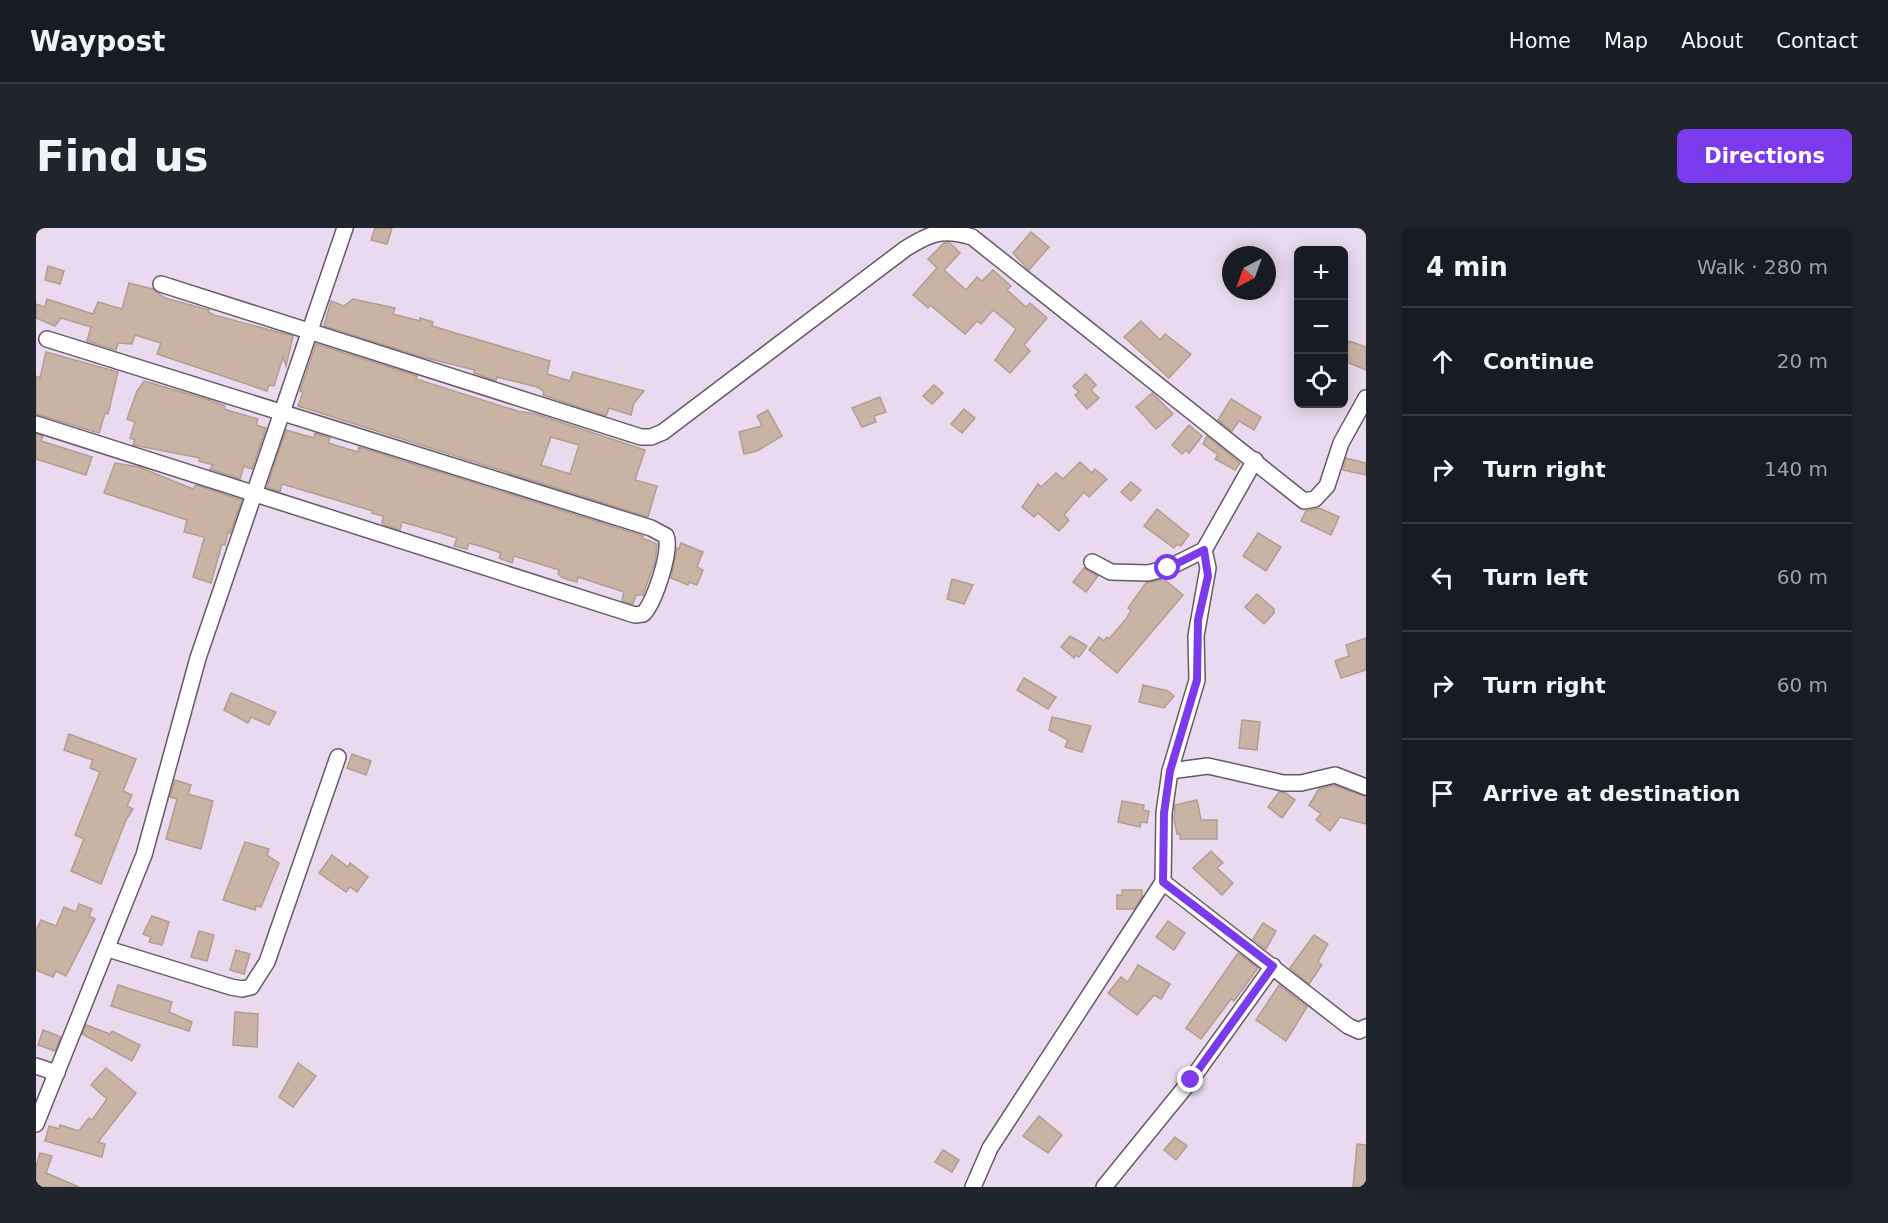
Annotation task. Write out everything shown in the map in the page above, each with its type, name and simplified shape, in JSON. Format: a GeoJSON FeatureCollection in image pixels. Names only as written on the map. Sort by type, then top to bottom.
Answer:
{"type":"FeatureCollection","features":[{"type":"Feature","properties":{"kind":"street"},"geometry":{"type":"LineString","coordinates":[[36,1124],[144,855],[198,658],[230,561],[256,496],[281,411],[345,228]]}},
{"type":"Feature","properties":{"kind":"street"},"geometry":{"type":"LineString","coordinates":[[162,284],[641,437],[651,437],[663,432],[905,249],[931,233],[947,228],[958,229],[972,237],[1304,501],[1315,499],[1327,486],[1341,443],[1366,398]]}},
{"type":"Feature","properties":{"kind":"street"},"geometry":{"type":"LineString","coordinates":[[36,424],[635,615],[643,614],[651,605],[669,546],[666,536],[651,528],[47,339]]}},
{"type":"Feature","properties":{"kind":"street"},"geometry":{"type":"LineString","coordinates":[[1092,562],[1111,572],[1148,573],[1168,568],[1204,550],[1255,460]]}},
{"type":"Feature","properties":{"kind":"street"},"geometry":{"type":"LineString","coordinates":[[973,1187],[990,1148],[1163,882],[1164,813],[1170,771],[1197,680],[1197,628],[1208,576],[1204,550]]}},
{"type":"Feature","properties":{"kind":"street"},"geometry":{"type":"LineString","coordinates":[[108,949],[231,987],[243,989],[251,987],[267,962],[338,757]]}},
{"type":"Feature","properties":{"kind":"street"},"geometry":{"type":"LineString","coordinates":[[1170,771],[1208,766],[1283,783],[1301,783],[1335,775],[1366,787]]}},
{"type":"Feature","properties":{"kind":"street"},"geometry":{"type":"LineString","coordinates":[[1163,882],[1354,1030],[1366,1027]]}},
{"type":"Feature","properties":{"kind":"street"},"geometry":{"type":"LineString","coordinates":[[1104,1187],[1191,1080],[1273,966]]}},
{"type":"Feature","properties":{"kind":"street"},"geometry":{"type":"LineString","coordinates":[[36,1066],[57,1073]]}},
{"type":"Feature","properties":{"kind":"building"},"geometry":{"type":"Polygon","coordinates":[[[375,228],[392,228],[387,244],[371,240],[375,228]]]}},
{"type":"Feature","properties":{"kind":"building"},"geometry":{"type":"Polygon","coordinates":[[[1031,232],[1049,247],[1029,270],[1013,253],[1031,232]]]}},
{"type":"Feature","properties":{"kind":"building"},"geometry":{"type":"Polygon","coordinates":[[[949,242],[960,253],[944,270],[966,290],[977,277],[982,281],[993,270],[1011,286],[1007,290],[1026,307],[1030,303],[1047,318],[1024,345],[1030,351],[1010,373],[995,360],[1016,329],[993,310],[981,324],[977,321],[965,334],[930,305],[928,308],[913,295],[937,268],[928,259],[944,243],[949,242]]]}},
{"type":"Feature","properties":{"kind":"building"},"geometry":{"type":"Polygon","coordinates":[[[48,266],[64,271],[60,284],[45,280],[48,266]]]}},
{"type":"Feature","properties":{"kind":"building"},"geometry":{"type":"Polygon","coordinates":[[[129,283],[153,289],[165,298],[209,310],[208,312],[214,315],[293,336],[286,366],[283,357],[274,386],[269,385],[267,391],[157,354],[161,343],[135,335],[132,344],[118,343],[116,350],[87,341],[91,327],[61,318],[55,326],[36,318],[36,304],[45,307],[47,299],[93,314],[98,302],[122,309],[129,283]]]}},
{"type":"Feature","properties":{"kind":"building"},"geometry":{"type":"Polygon","coordinates":[[[353,299],[395,308],[393,314],[420,321],[420,318],[433,322],[432,326],[550,361],[547,374],[570,381],[573,372],[644,391],[634,403],[631,415],[609,408],[606,416],[543,395],[544,391],[537,387],[497,377],[496,381],[474,373],[475,370],[422,357],[324,326],[331,301],[344,306],[353,299]]]}},
{"type":"Feature","properties":{"kind":"building"},"geometry":{"type":"Polygon","coordinates":[[[1141,321],[1160,340],[1165,334],[1191,354],[1169,378],[1124,337],[1141,321]]]}},
{"type":"Feature","properties":{"kind":"building"},"geometry":{"type":"Polygon","coordinates":[[[1349,341],[1366,347],[1366,370],[1348,363],[1349,341]]]}},
{"type":"Feature","properties":{"kind":"building"},"geometry":{"type":"Polygon","coordinates":[[[316,344],[417,376],[416,379],[517,411],[536,414],[645,450],[635,480],[657,486],[648,517],[298,406],[303,392],[300,391],[316,344]],[[551,437],[541,465],[570,474],[579,445],[551,437]]]}},
{"type":"Feature","properties":{"kind":"building"},"geometry":{"type":"Polygon","coordinates":[[[46,352],[118,372],[108,414],[105,413],[99,433],[36,414],[36,376],[40,378],[46,352]]]}},
{"type":"Feature","properties":{"kind":"building"},"geometry":{"type":"Polygon","coordinates":[[[1086,374],[1096,385],[1091,390],[1099,398],[1087,409],[1075,395],[1079,392],[1073,386],[1086,374]]]}},
{"type":"Feature","properties":{"kind":"building"},"geometry":{"type":"Polygon","coordinates":[[[144,381],[206,399],[225,406],[224,409],[258,419],[256,425],[266,428],[252,469],[244,466],[240,479],[210,469],[213,465],[199,461],[200,458],[133,445],[135,440],[130,438],[135,422],[127,419],[137,391],[144,381]]]}},
{"type":"Feature","properties":{"kind":"building"},"geometry":{"type":"Polygon","coordinates":[[[934,385],[943,393],[932,404],[923,396],[934,385]]]}},
{"type":"Feature","properties":{"kind":"building"},"geometry":{"type":"Polygon","coordinates":[[[1152,393],[1173,414],[1156,429],[1136,407],[1152,393]]]}},
{"type":"Feature","properties":{"kind":"building"},"geometry":{"type":"Polygon","coordinates":[[[880,397],[886,412],[874,416],[876,422],[862,427],[852,408],[880,397]]]}},
{"type":"Feature","properties":{"kind":"building"},"geometry":{"type":"Polygon","coordinates":[[[1231,399],[1261,417],[1254,430],[1239,421],[1232,431],[1218,420],[1231,399]]]}},
{"type":"Feature","properties":{"kind":"building"},"geometry":{"type":"Polygon","coordinates":[[[964,409],[975,418],[962,433],[951,424],[964,409]]]}},
{"type":"Feature","properties":{"kind":"building"},"geometry":{"type":"Polygon","coordinates":[[[768,410],[782,436],[757,451],[744,454],[739,432],[762,426],[757,416],[768,410]]]}},
{"type":"Feature","properties":{"kind":"building"},"geometry":{"type":"Polygon","coordinates":[[[1189,425],[1202,436],[1189,453],[1186,450],[1182,454],[1172,445],[1189,425]]]}},
{"type":"Feature","properties":{"kind":"building"},"geometry":{"type":"Polygon","coordinates":[[[286,430],[314,438],[315,433],[330,438],[328,443],[358,452],[359,447],[643,536],[642,538],[657,544],[655,562],[643,595],[636,595],[633,604],[622,601],[624,592],[578,577],[577,582],[563,578],[558,574],[559,570],[514,556],[512,563],[499,558],[501,553],[469,543],[467,549],[454,546],[457,538],[402,522],[400,530],[387,526],[382,523],[383,516],[372,513],[373,511],[282,484],[280,492],[267,487],[286,430]]]}},
{"type":"Feature","properties":{"kind":"building"},"geometry":{"type":"Polygon","coordinates":[[[36,434],[43,436],[41,441],[92,457],[86,475],[36,459],[36,434]]]}},
{"type":"Feature","properties":{"kind":"building"},"geometry":{"type":"Polygon","coordinates":[[[1207,436],[1240,463],[1235,470],[1215,459],[1218,455],[1203,444],[1207,436]]]}},
{"type":"Feature","properties":{"kind":"building"},"geometry":{"type":"Polygon","coordinates":[[[1346,458],[1366,463],[1366,475],[1343,470],[1346,458]]]}},
{"type":"Feature","properties":{"kind":"building"},"geometry":{"type":"Polygon","coordinates":[[[1080,462],[1092,473],[1095,469],[1107,479],[1089,497],[1084,492],[1064,515],[1069,520],[1059,531],[1038,513],[1034,517],[1022,507],[1038,484],[1041,487],[1056,473],[1063,479],[1080,462]]]}},
{"type":"Feature","properties":{"kind":"building"},"geometry":{"type":"Polygon","coordinates":[[[115,463],[139,467],[193,489],[196,485],[242,500],[225,545],[222,544],[211,583],[193,577],[204,537],[184,532],[187,520],[104,493],[115,463]]]}},
{"type":"Feature","properties":{"kind":"building"},"geometry":{"type":"Polygon","coordinates":[[[1131,482],[1141,490],[1131,501],[1121,492],[1131,482]]]}},
{"type":"Feature","properties":{"kind":"building"},"geometry":{"type":"Polygon","coordinates":[[[1319,508],[1339,517],[1331,535],[1301,521],[1306,511],[1319,508]]]}},
{"type":"Feature","properties":{"kind":"building"},"geometry":{"type":"Polygon","coordinates":[[[1157,509],[1189,535],[1181,546],[1177,544],[1174,548],[1144,526],[1157,509]]]}},
{"type":"Feature","properties":{"kind":"building"},"geometry":{"type":"Polygon","coordinates":[[[1258,533],[1281,547],[1266,571],[1243,556],[1258,533]]]}},
{"type":"Feature","properties":{"kind":"building"},"geometry":{"type":"Polygon","coordinates":[[[681,543],[703,552],[697,567],[703,570],[697,585],[689,582],[688,585],[671,578],[677,548],[679,549],[681,543]]]}},
{"type":"Feature","properties":{"kind":"building"},"geometry":{"type":"Polygon","coordinates":[[[1084,568],[1098,576],[1086,592],[1073,582],[1084,568]]]}},
{"type":"Feature","properties":{"kind":"building"},"geometry":{"type":"Polygon","coordinates":[[[952,579],[973,585],[964,604],[947,599],[952,579]]]}},
{"type":"Feature","properties":{"kind":"building"},"geometry":{"type":"Polygon","coordinates":[[[1164,579],[1183,595],[1117,673],[1089,650],[1099,637],[1104,641],[1107,637],[1109,639],[1126,619],[1131,610],[1128,608],[1146,583],[1164,579]]]}},
{"type":"Feature","properties":{"kind":"building"},"geometry":{"type":"Polygon","coordinates":[[[1257,594],[1274,609],[1274,613],[1264,624],[1245,607],[1257,594]]]}},
{"type":"Feature","properties":{"kind":"building"},"geometry":{"type":"Polygon","coordinates":[[[1070,636],[1087,646],[1079,657],[1076,655],[1074,658],[1061,647],[1070,636]]]}},
{"type":"Feature","properties":{"kind":"building"},"geometry":{"type":"Polygon","coordinates":[[[1366,638],[1366,670],[1341,678],[1335,661],[1349,656],[1346,645],[1366,638]]]}},
{"type":"Feature","properties":{"kind":"building"},"geometry":{"type":"Polygon","coordinates":[[[1024,678],[1056,697],[1048,709],[1017,690],[1024,678]]]}},
{"type":"Feature","properties":{"kind":"building"},"geometry":{"type":"Polygon","coordinates":[[[1143,685],[1168,691],[1174,696],[1164,708],[1139,702],[1143,685]]]}},
{"type":"Feature","properties":{"kind":"building"},"geometry":{"type":"Polygon","coordinates":[[[231,693],[276,712],[269,725],[251,717],[248,723],[224,710],[231,693]]]}},
{"type":"Feature","properties":{"kind":"building"},"geometry":{"type":"Polygon","coordinates":[[[1052,717],[1091,726],[1082,752],[1065,747],[1068,740],[1049,730],[1052,717]]]}},
{"type":"Feature","properties":{"kind":"building"},"geometry":{"type":"Polygon","coordinates":[[[1242,720],[1260,722],[1257,750],[1239,748],[1242,720]]]}},
{"type":"Feature","properties":{"kind":"building"},"geometry":{"type":"Polygon","coordinates":[[[69,734],[136,759],[123,791],[132,795],[127,806],[133,809],[126,820],[101,884],[71,871],[84,839],[75,835],[100,772],[90,768],[93,760],[64,750],[69,734]]]}},
{"type":"Feature","properties":{"kind":"building"},"geometry":{"type":"Polygon","coordinates":[[[352,754],[371,761],[366,775],[347,768],[352,754]]]}},
{"type":"Feature","properties":{"kind":"building"},"geometry":{"type":"Polygon","coordinates":[[[175,780],[191,785],[188,794],[213,801],[201,849],[166,839],[177,799],[170,797],[175,780]]]}},
{"type":"Feature","properties":{"kind":"building"},"geometry":{"type":"Polygon","coordinates":[[[1334,785],[1366,797],[1366,824],[1340,817],[1330,831],[1316,820],[1321,814],[1309,805],[1319,789],[1334,785]]]}},
{"type":"Feature","properties":{"kind":"building"},"geometry":{"type":"Polygon","coordinates":[[[1279,792],[1286,793],[1295,800],[1282,818],[1268,807],[1279,792]]]}},
{"type":"Feature","properties":{"kind":"building"},"geometry":{"type":"Polygon","coordinates":[[[1197,800],[1201,820],[1217,820],[1217,839],[1180,839],[1180,834],[1177,834],[1174,819],[1175,805],[1197,800]]]}},
{"type":"Feature","properties":{"kind":"building"},"geometry":{"type":"Polygon","coordinates":[[[1122,801],[1144,805],[1143,810],[1149,811],[1147,823],[1141,822],[1140,827],[1118,822],[1122,801]]]}},
{"type":"Feature","properties":{"kind":"building"},"geometry":{"type":"Polygon","coordinates":[[[245,842],[269,849],[267,855],[279,863],[261,907],[256,906],[255,910],[223,900],[245,842]]]}},
{"type":"Feature","properties":{"kind":"building"},"geometry":{"type":"Polygon","coordinates":[[[1211,851],[1223,863],[1217,868],[1233,883],[1222,895],[1193,868],[1211,851]]]}},
{"type":"Feature","properties":{"kind":"building"},"geometry":{"type":"Polygon","coordinates":[[[332,855],[348,867],[350,863],[368,877],[357,892],[350,887],[346,892],[319,873],[332,855]]]}},
{"type":"Feature","properties":{"kind":"building"},"geometry":{"type":"Polygon","coordinates":[[[1122,890],[1142,890],[1142,897],[1134,909],[1117,909],[1117,895],[1122,895],[1122,890]]]}},
{"type":"Feature","properties":{"kind":"building"},"geometry":{"type":"Polygon","coordinates":[[[79,904],[92,909],[89,916],[95,919],[66,976],[56,971],[53,977],[36,970],[36,931],[41,920],[56,926],[64,907],[76,912],[79,904]]]}},
{"type":"Feature","properties":{"kind":"building"},"geometry":{"type":"Polygon","coordinates":[[[152,916],[169,922],[162,945],[149,942],[151,937],[143,934],[152,916]]]}},
{"type":"Feature","properties":{"kind":"building"},"geometry":{"type":"Polygon","coordinates":[[[1168,921],[1185,933],[1174,950],[1156,937],[1168,921]]]}},
{"type":"Feature","properties":{"kind":"building"},"geometry":{"type":"Polygon","coordinates":[[[1263,923],[1276,931],[1266,949],[1253,939],[1263,923]]]}},
{"type":"Feature","properties":{"kind":"building"},"geometry":{"type":"Polygon","coordinates":[[[199,931],[214,935],[207,961],[191,957],[199,931]]]}},
{"type":"Feature","properties":{"kind":"building"},"geometry":{"type":"Polygon","coordinates":[[[1314,935],[1328,944],[1318,962],[1322,965],[1309,984],[1290,968],[1314,935]]]}},
{"type":"Feature","properties":{"kind":"building"},"geometry":{"type":"Polygon","coordinates":[[[236,950],[250,954],[244,974],[230,970],[236,950]]]}},
{"type":"Feature","properties":{"kind":"building"},"geometry":{"type":"Polygon","coordinates":[[[1238,953],[1258,968],[1234,1001],[1231,999],[1201,1039],[1186,1028],[1238,953]]]}},
{"type":"Feature","properties":{"kind":"building"},"geometry":{"type":"Polygon","coordinates":[[[1138,965],[1170,984],[1161,999],[1154,995],[1137,1015],[1108,993],[1121,977],[1128,982],[1138,965]]]}},
{"type":"Feature","properties":{"kind":"building"},"geometry":{"type":"Polygon","coordinates":[[[118,985],[172,1002],[169,1012],[192,1022],[189,1031],[111,1006],[118,985]]]}},
{"type":"Feature","properties":{"kind":"building"},"geometry":{"type":"Polygon","coordinates":[[[1279,985],[1307,1007],[1286,1041],[1256,1020],[1279,985]]]}},
{"type":"Feature","properties":{"kind":"building"},"geometry":{"type":"Polygon","coordinates":[[[235,1012],[258,1014],[257,1047],[233,1045],[235,1012]]]}},
{"type":"Feature","properties":{"kind":"building"},"geometry":{"type":"Polygon","coordinates":[[[86,1025],[110,1034],[112,1031],[140,1045],[132,1061],[82,1034],[86,1025]]]}},
{"type":"Feature","properties":{"kind":"building"},"geometry":{"type":"Polygon","coordinates":[[[43,1030],[61,1037],[55,1051],[38,1045],[43,1030]]]}},
{"type":"Feature","properties":{"kind":"building"},"geometry":{"type":"Polygon","coordinates":[[[298,1063],[316,1076],[293,1107],[279,1097],[298,1063]]]}},
{"type":"Feature","properties":{"kind":"building"},"geometry":{"type":"Polygon","coordinates":[[[106,1068],[136,1093],[98,1142],[105,1144],[102,1157],[45,1141],[49,1126],[59,1129],[60,1125],[79,1131],[89,1118],[92,1120],[107,1099],[91,1085],[106,1068]]]}},
{"type":"Feature","properties":{"kind":"building"},"geometry":{"type":"Polygon","coordinates":[[[1039,1116],[1062,1135],[1048,1153],[1023,1136],[1039,1116]]]}},
{"type":"Feature","properties":{"kind":"building"},"geometry":{"type":"Polygon","coordinates":[[[1175,1137],[1187,1146],[1176,1160],[1164,1150],[1175,1137]]]}},
{"type":"Feature","properties":{"kind":"building"},"geometry":{"type":"Polygon","coordinates":[[[1357,1144],[1366,1145],[1366,1187],[1353,1187],[1357,1144]]]}},
{"type":"Feature","properties":{"kind":"building"},"geometry":{"type":"Polygon","coordinates":[[[943,1150],[959,1160],[952,1172],[935,1162],[943,1150]]]}},
{"type":"Feature","properties":{"kind":"building"},"geometry":{"type":"Polygon","coordinates":[[[40,1153],[52,1156],[46,1173],[79,1187],[36,1187],[36,1167],[40,1153]]]}},
{"type":"Feature","properties":{"kind":"route"},"geometry":{"type":"LineString","coordinates":[[1168,568],[1204,550],[1208,576],[1196,636],[1197,680],[1170,771],[1164,813],[1163,882],[1273,966],[1191,1080]]}}]}
